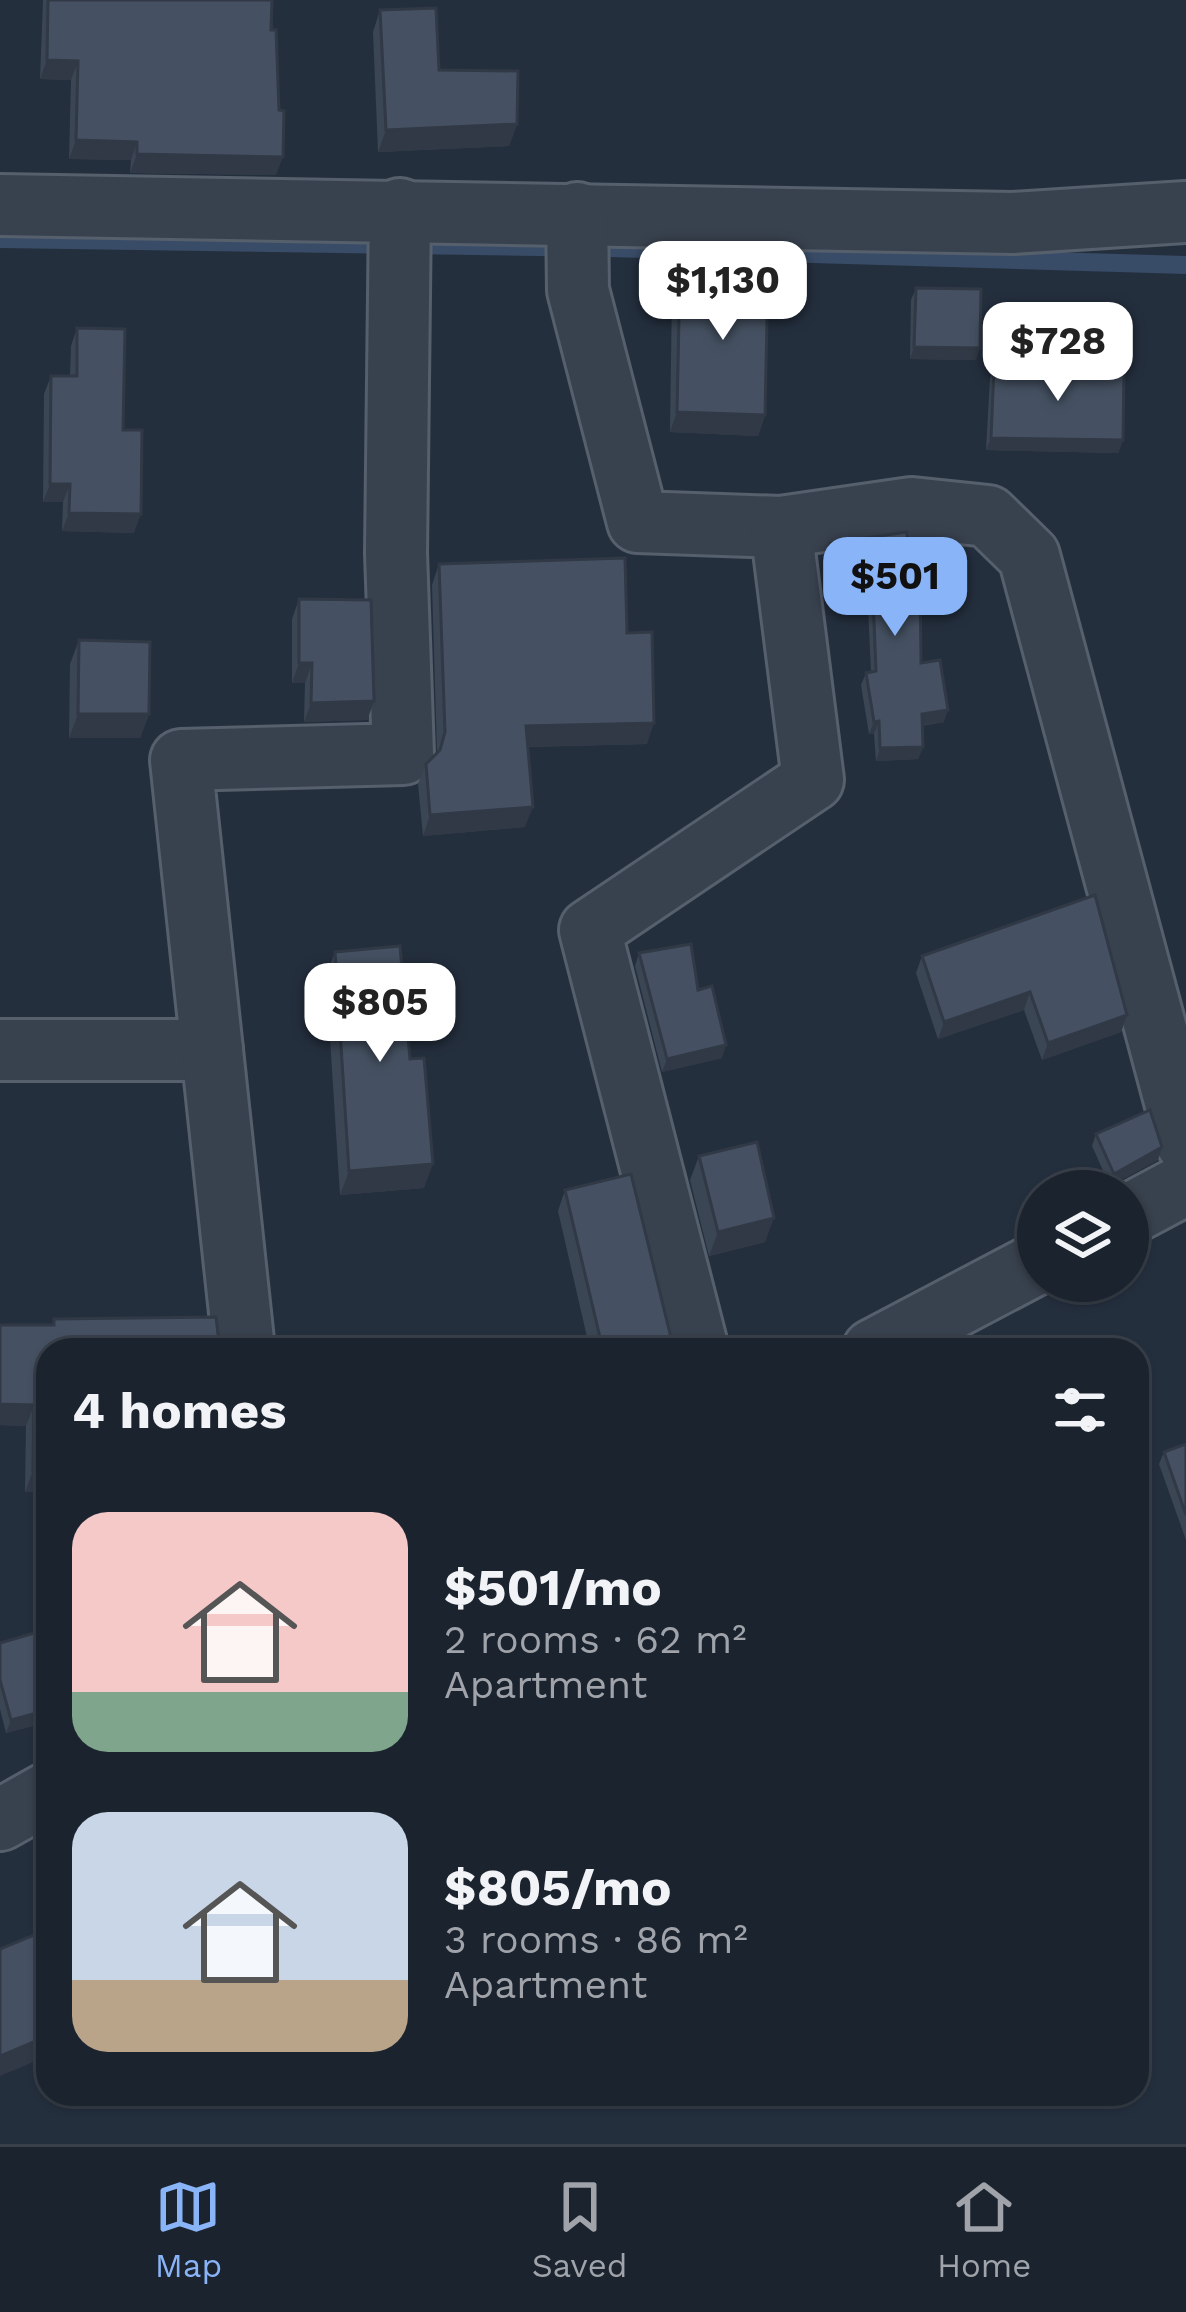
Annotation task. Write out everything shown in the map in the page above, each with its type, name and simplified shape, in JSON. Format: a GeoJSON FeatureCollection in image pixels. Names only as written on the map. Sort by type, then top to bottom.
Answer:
{"type":"FeatureCollection","features":[{"type":"Feature","properties":{"kind":"street"},"geometry":{"type":"LineString","coordinates":[[0,205],[1013,223],[1186,212]]}},
{"type":"Feature","properties":{"kind":"street"},"geometry":{"type":"LineString","coordinates":[[243,1338],[181,760],[403,754],[396,553],[400,209]]}},
{"type":"Feature","properties":{"kind":"street"},"geometry":{"type":"LineString","coordinates":[[577,214],[578,290],[638,521],[782,527],[913,508],[988,516],[1029,556],[1186,1142]]}},
{"type":"Feature","properties":{"kind":"street"},"geometry":{"type":"LineString","coordinates":[[695,1338],[590,930],[813,780],[782,527]]}},
{"type":"Feature","properties":{"kind":"street"},"geometry":{"type":"LineString","coordinates":[[0,1051],[212,1050]]}},
{"type":"Feature","properties":{"kind":"street"},"geometry":{"type":"LineString","coordinates":[[1149,1204],[1186,1184]]}},
{"type":"Feature","properties":{"kind":"street"},"geometry":{"type":"LineString","coordinates":[[896,1338],[1017,1273]]}},
{"type":"Feature","properties":{"kind":"street"},"geometry":{"type":"LineString","coordinates":[[0,1820],[36,1800]]}},
{"type":"Feature","properties":{"kind":"building"},"geometry":{"type":"Polygon","coordinates":[[[48,0],[272,0],[279,110],[284,111],[283,157],[137,154],[137,142],[76,140],[78,61],[47,60],[48,0]]]}},
{"type":"Feature","properties":{"kind":"building"},"geometry":{"type":"Polygon","coordinates":[[[436,8],[439,70],[518,71],[517,124],[386,130],[380,10],[436,8]]]}},
{"type":"Feature","properties":{"kind":"building"},"geometry":{"type":"Polygon","coordinates":[[[680,271],[768,273],[765,415],[677,412],[680,271]]]}},
{"type":"Feature","properties":{"kind":"building"},"geometry":{"type":"Polygon","coordinates":[[[916,288],[981,289],[980,348],[914,347],[916,288]]]}},
{"type":"Feature","properties":{"kind":"building"},"geometry":{"type":"Polygon","coordinates":[[[77,328],[125,329],[123,430],[142,430],[141,514],[69,513],[70,484],[50,484],[51,376],[77,376],[77,328]]]}},
{"type":"Feature","properties":{"kind":"building"},"geometry":{"type":"Polygon","coordinates":[[[994,367],[1124,372],[1123,440],[991,438],[994,367]]]}},
{"type":"Feature","properties":{"kind":"building"},"geometry":{"type":"Polygon","coordinates":[[[907,532],[908,571],[920,570],[921,663],[940,660],[948,710],[922,714],[923,747],[880,748],[879,721],[874,722],[866,673],[876,671],[872,572],[829,569],[830,543],[907,532]]]}},
{"type":"Feature","properties":{"kind":"building"},"geometry":{"type":"Polygon","coordinates":[[[625,558],[627,633],[652,632],[654,723],[526,726],[533,807],[430,815],[426,764],[440,750],[445,732],[439,564],[625,558]]]}},
{"type":"Feature","properties":{"kind":"building"},"geometry":{"type":"Polygon","coordinates":[[[299,599],[371,600],[374,701],[311,703],[312,663],[299,663],[299,599]]]}},
{"type":"Feature","properties":{"kind":"building"},"geometry":{"type":"Polygon","coordinates":[[[79,640],[150,642],[149,714],[78,714],[79,640]]]}},
{"type":"Feature","properties":{"kind":"building"},"geometry":{"type":"Polygon","coordinates":[[[1095,895],[1127,1015],[1048,1043],[1030,992],[944,1022],[922,956],[1095,895]]]}},
{"type":"Feature","properties":{"kind":"building"},"geometry":{"type":"Polygon","coordinates":[[[691,944],[698,990],[712,986],[726,1045],[667,1059],[639,953],[691,944]]]}},
{"type":"Feature","properties":{"kind":"building"},"geometry":{"type":"Polygon","coordinates":[[[400,946],[410,1059],[424,1058],[433,1164],[349,1171],[335,952],[400,946]]]}},
{"type":"Feature","properties":{"kind":"building"},"geometry":{"type":"Polygon","coordinates":[[[1150,1110],[1162,1147],[1121,1170],[1112,1170],[1096,1134],[1150,1110]]]}},
{"type":"Feature","properties":{"kind":"building"},"geometry":{"type":"Polygon","coordinates":[[[757,1142],[774,1218],[718,1232],[699,1156],[757,1142]]]}},
{"type":"Feature","properties":{"kind":"building"},"geometry":{"type":"Polygon","coordinates":[[[631,1174],[671,1338],[600,1338],[565,1190],[631,1174]]]}},
{"type":"Feature","properties":{"kind":"building"},"geometry":{"type":"Polygon","coordinates":[[[216,1317],[220,1338],[36,1338],[33,1471],[34,1405],[0,1404],[0,1325],[54,1325],[54,1319],[216,1317]]]}},
{"type":"Feature","properties":{"kind":"building"},"geometry":{"type":"Polygon","coordinates":[[[1186,1444],[1186,1515],[1164,1452],[1186,1444]]]}},
{"type":"Feature","properties":{"kind":"building"},"geometry":{"type":"Polygon","coordinates":[[[36,1632],[36,1713],[11,1720],[0,1680],[0,1643],[36,1632]]]}},
{"type":"Feature","properties":{"kind":"building"},"geometry":{"type":"Polygon","coordinates":[[[36,1934],[36,2041],[0,2056],[0,1949],[36,1934]]]}},
{"type":"Feature","properties":{"kind":"waterway"},"geometry":{"type":"LineString","coordinates":[[0,239],[610,248],[1186,265]]}}]}
